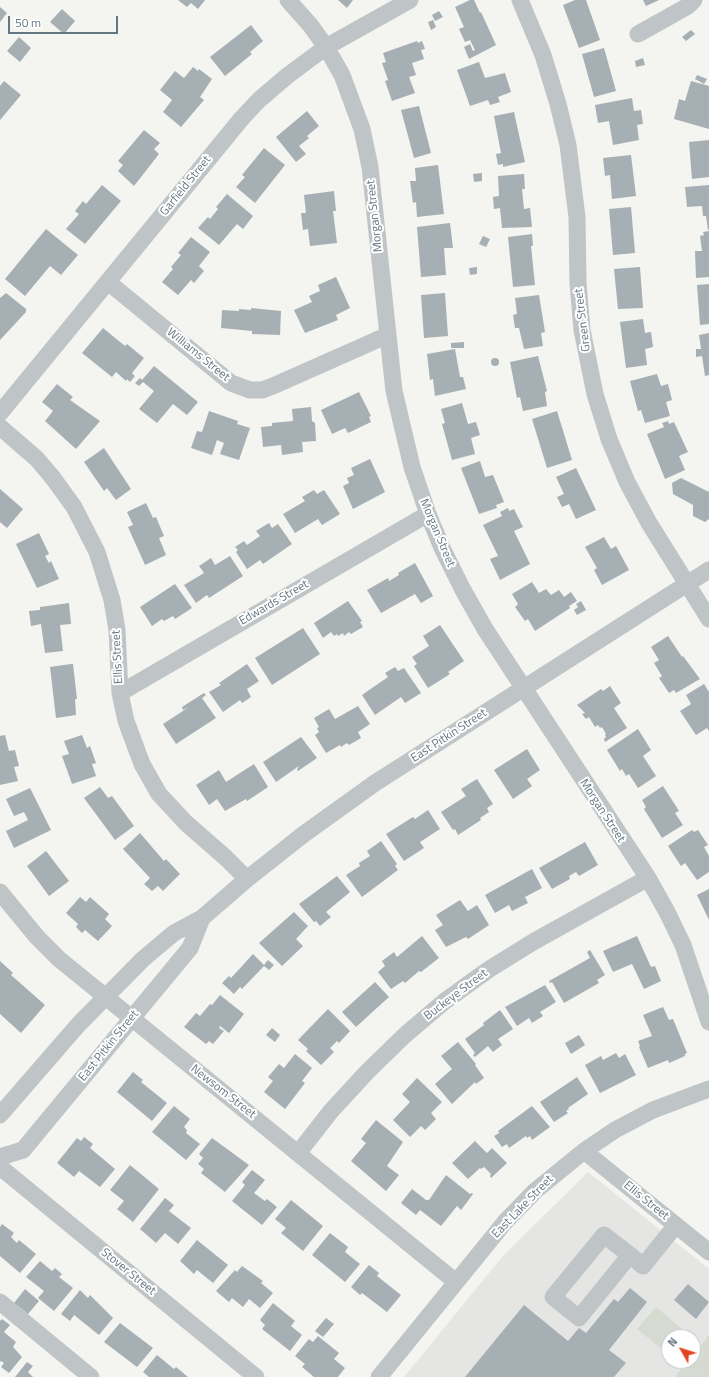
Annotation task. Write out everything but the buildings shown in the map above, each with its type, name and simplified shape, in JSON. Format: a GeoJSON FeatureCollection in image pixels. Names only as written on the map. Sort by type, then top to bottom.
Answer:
{"type":"FeatureCollection","features":[{"type":"Feature","properties":{"kind":"street","name":"Morgan Street"},"geometry":{"type":"LineString","coordinates":[[288,0],[311,26],[326,47],[342,75],[362,129],[370,167],[394,391],[412,467],[428,514],[462,590],[485,629],[511,666],[523,688],[648,878],[667,912],[683,945],[709,1022]]}},
{"type":"Feature","properties":{"kind":"street","name":"Garfield Street"},"geometry":{"type":"LineString","coordinates":[[0,413],[242,118],[259,100],[287,76],[326,47],[410,0]]}},
{"type":"Feature","properties":{"kind":"street","name":"Green Street"},"geometry":{"type":"LineString","coordinates":[[520,0],[543,55],[558,104],[568,145],[577,217],[578,284],[582,330],[595,394],[609,439],[627,482],[648,523],[709,619]]}},
{"type":"Feature","properties":{"kind":"street"},"geometry":{"type":"LineString","coordinates":[[638,34],[688,6],[694,0]]}},
{"type":"Feature","properties":{"kind":"street","name":"Williams Street"},"geometry":{"type":"LineString","coordinates":[[108,282],[232,382],[250,390],[262,390],[273,386],[388,335]]}},
{"type":"Feature","properties":{"kind":"street","name":"Ellis Street"},"geometry":{"type":"LineString","coordinates":[[0,427],[37,459],[53,478],[74,507],[91,539],[104,570],[112,600],[116,630],[120,693],[132,741],[142,764],[159,794],[186,823],[226,858],[247,879]]}},
{"type":"Feature","properties":{"kind":"street","name":"Edwards Street"},"geometry":{"type":"LineString","coordinates":[[120,693],[428,514]]}},
{"type":"Feature","properties":{"kind":"street","name":"East Pitkin Street"},"geometry":{"type":"LineString","coordinates":[[0,1115],[78,1025],[143,959],[174,933],[202,918],[247,879],[304,834],[375,782],[709,570]]}},
{"type":"Feature","properties":{"kind":"street","name":"Buckeye Street"},"geometry":{"type":"LineString","coordinates":[[299,1152],[331,1111],[367,1072],[405,1035],[446,1001],[488,970],[533,942],[648,878]]}},
{"type":"Feature","properties":{"kind":"street","name":"Newsom Street"},"geometry":{"type":"LineString","coordinates":[[0,892],[36,937],[104,998],[299,1152],[456,1282]]}},
{"type":"Feature","properties":{"kind":"street","name":"East Pitkin Street"},"geometry":{"type":"LineString","coordinates":[[0,1156],[23,1150],[190,948],[202,918]]}},
{"type":"Feature","properties":{"kind":"street","name":"East Lake Street"},"geometry":{"type":"LineString","coordinates":[[379,1377],[505,1222],[534,1191],[584,1150],[616,1130],[653,1110],[709,1089]]}},
{"type":"Feature","properties":{"kind":"street","name":"Ellis Street"},"geometry":{"type":"LineString","coordinates":[[584,1150],[709,1252]]}},
{"type":"Feature","properties":{"kind":"street","name":"Stover Street"},"geometry":{"type":"LineString","coordinates":[[0,1167],[256,1377]]}},
{"type":"Feature","properties":{"kind":"street"},"geometry":{"type":"LineString","coordinates":[[630,1255],[579,1318],[553,1297],[604,1235],[630,1255],[642,1266],[676,1225]]}},
{"type":"Feature","properties":{"kind":"street"},"geometry":{"type":"LineString","coordinates":[[0,1302],[91,1377]]}},
{"type":"Feature","properties":{"kind":"shaded area"},"geometry":{"type":"Polygon","coordinates":[[[588,1172],[709,1269],[709,1377],[404,1377],[502,1257],[588,1172]]]}},
{"type":"Feature","properties":{"kind":"shaded area"},"geometry":{"type":"Polygon","coordinates":[[[656,1307],[682,1329],[661,1329],[661,1348],[637,1329],[656,1307]]]}},
{"type":"Feature","properties":{"kind":"shaded area"},"geometry":{"type":"Polygon","coordinates":[[[709,1335],[709,1377],[675,1377],[682,1369],[701,1369],[701,1345],[709,1335]]]}}]}
